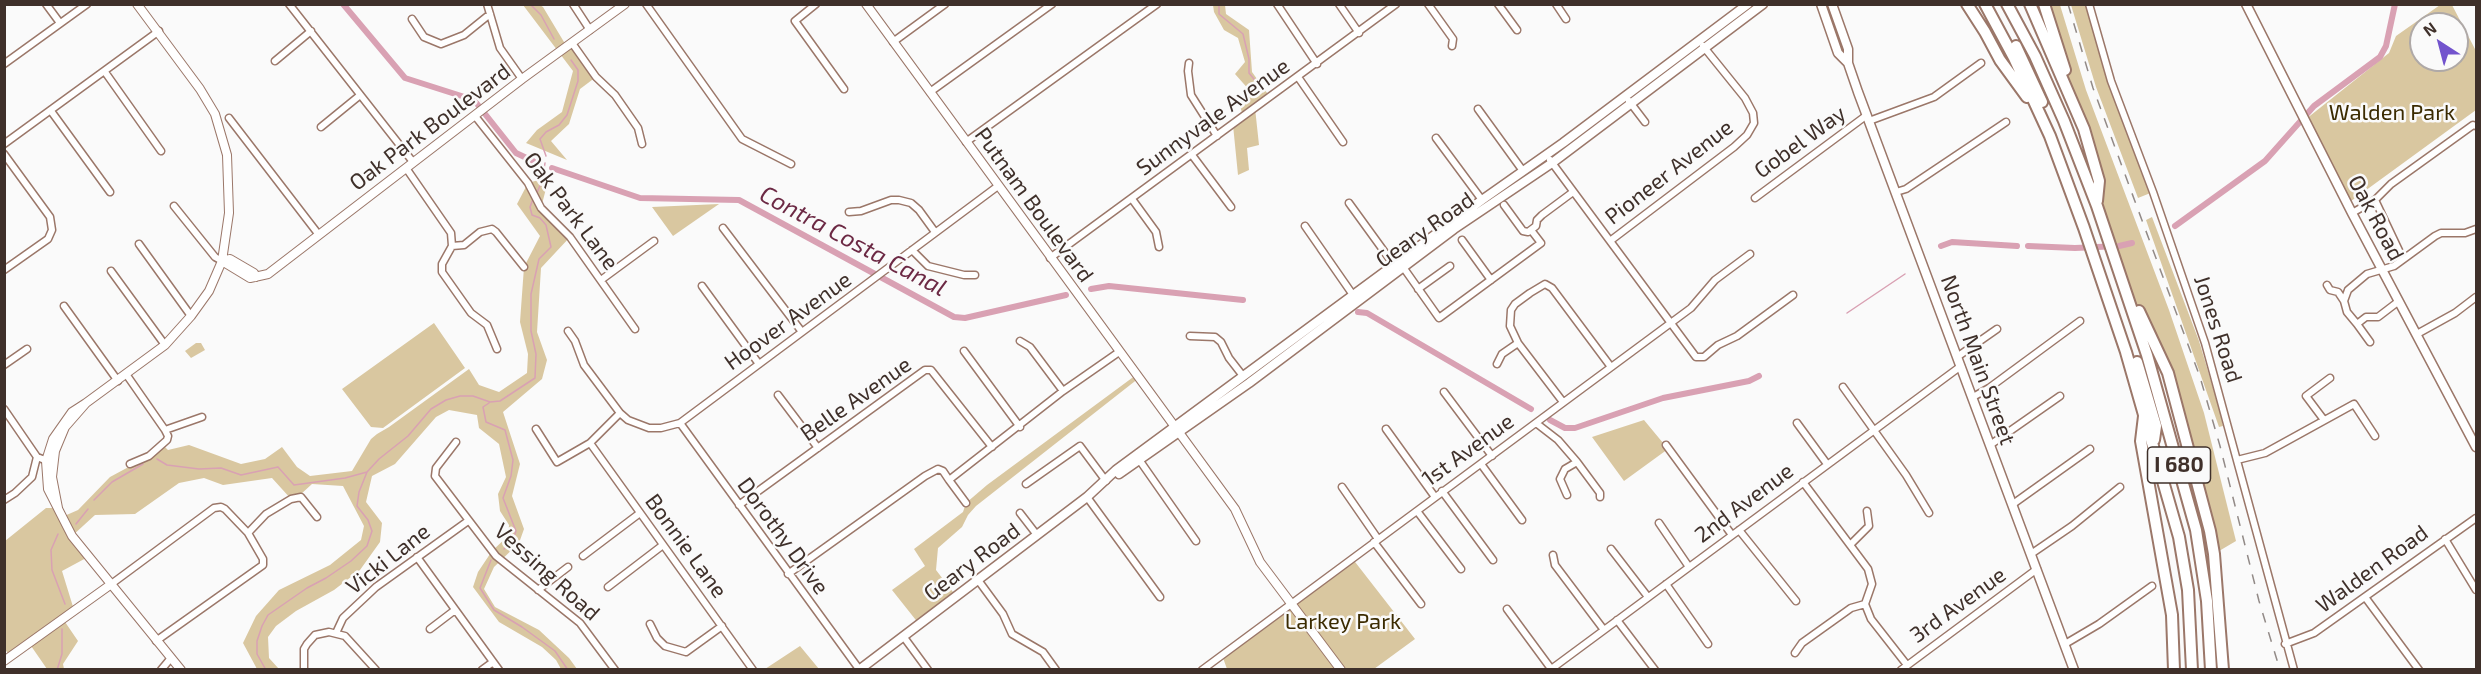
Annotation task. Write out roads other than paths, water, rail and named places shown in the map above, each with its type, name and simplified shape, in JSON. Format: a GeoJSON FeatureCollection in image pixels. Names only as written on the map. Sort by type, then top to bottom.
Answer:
{"type":"FeatureCollection","features":[{"type":"Feature","properties":{"kind":"highway"},"geometry":{"type":"LineString","coordinates":[[1967,4],[2000,60],[2040,114]]}},
{"type":"Feature","properties":{"kind":"highway","name":"I 680"},"geometry":{"type":"LineString","coordinates":[[1985,4],[2040,114],[2088,229]]}},
{"type":"Feature","properties":{"kind":"highway","name":"I 680"},"geometry":{"type":"LineString","coordinates":[[1993,4],[2035,85],[2088,229],[2156,426],[2153,443]]}},
{"type":"Feature","properties":{"kind":"highway","name":"I 680"},"geometry":{"type":"LineString","coordinates":[[2007,4],[2055,99],[2097,206],[2161,401],[2193,518],[2206,590],[2211,669]]}},
{"type":"Feature","properties":{"kind":"highway"},"geometry":{"type":"LineString","coordinates":[[2031,4],[2084,129],[2099,182],[2097,206]]}},
{"type":"Feature","properties":{"kind":"highway"},"geometry":{"type":"LineString","coordinates":[[2044,4],[2076,107]]}},
{"type":"Feature","properties":{"kind":"highway","name":"I 680"},"geometry":{"type":"LineString","coordinates":[[2099,260],[2176,525],[2190,613],[2192,669]]}},
{"type":"Feature","properties":{"kind":"highway"},"geometry":{"type":"LineString","coordinates":[[2117,264],[2168,373],[2210,531],[2214,554],[2223,669]]}},
{"type":"Feature","properties":{"kind":"highway"},"geometry":{"type":"LineString","coordinates":[[2145,413],[2141,441],[2172,615],[2174,669]]}},
{"type":"Feature","properties":{"kind":"main road","name":"Geary Road"},"geometry":{"type":"LineString","coordinates":[[1703,45],[1748,4]]}},
{"type":"Feature","properties":{"kind":"main road","name":"Geary Road"},"geometry":{"type":"LineString","coordinates":[[859,669],[1087,497],[1116,470],[1330,323],[1399,266],[1549,159],[1627,99],[1762,4]]}},
{"type":"Feature","properties":{"kind":"main road","name":"North Main Street"},"geometry":{"type":"LineString","coordinates":[[1821,4],[1838,54],[1848,63]]}},
{"type":"Feature","properties":{"kind":"main road","name":"North Main Street"},"geometry":{"type":"LineString","coordinates":[[1832,4],[1848,49],[1848,63],[1868,118],[2074,669]]}},
{"type":"Feature","properties":{"kind":"main road","name":"Oak Road"},"geometry":{"type":"LineString","coordinates":[[2246,4],[2352,213],[2476,447]]}},
{"type":"Feature","properties":{"kind":"main road","name":"Geary Road"},"geometry":{"type":"LineString","coordinates":[[1484,204],[1522,171],[1549,159]]}},
{"type":"Feature","properties":{"kind":"main road","name":"Geary Road"},"geometry":{"type":"LineString","coordinates":[[1106,481],[1140,461],[1243,376],[1353,295],[1399,266]]}},
{"type":"Feature","properties":{"kind":"street"},"geometry":{"type":"LineString","coordinates":[[46,4],[60,23]]}},
{"type":"Feature","properties":{"kind":"street"},"geometry":{"type":"LineString","coordinates":[[4,64],[87,4]]}},
{"type":"Feature","properties":{"kind":"street"},"geometry":{"type":"LineString","coordinates":[[4,500],[32,477],[65,428],[86,403],[165,345],[191,316],[209,291],[222,261],[229,213],[227,155],[215,114],[159,31],[137,4]]}},
{"type":"Feature","properties":{"kind":"street"},"geometry":{"type":"LineString","coordinates":[[288,4],[311,31],[410,165],[451,233],[452,246],[442,264],[442,272],[471,313],[487,325],[497,349]]}},
{"type":"Feature","properties":{"kind":"street"},"geometry":{"type":"LineString","coordinates":[[487,4],[500,48],[522,79]]}},
{"type":"Feature","properties":{"kind":"street"},"geometry":{"type":"LineString","coordinates":[[573,4],[590,30]]}},
{"type":"Feature","properties":{"kind":"street","name":"Oak Park Boulevard"},"geometry":{"type":"LineString","coordinates":[[222,261],[230,259],[254,273],[256,277],[268,274],[522,79],[625,4]]}},
{"type":"Feature","properties":{"kind":"street"},"geometry":{"type":"LineString","coordinates":[[646,4],[742,139],[791,164]]}},
{"type":"Feature","properties":{"kind":"street"},"geometry":{"type":"LineString","coordinates":[[816,4],[795,21],[844,89]]}},
{"type":"Feature","properties":{"kind":"street","name":"Putnam Boulevard"},"geometry":{"type":"LineString","coordinates":[[866,4],[1235,508],[1260,562],[1341,669]]}},
{"type":"Feature","properties":{"kind":"street"},"geometry":{"type":"LineString","coordinates":[[893,42],[945,4]]}},
{"type":"Feature","properties":{"kind":"street"},"geometry":{"type":"LineString","coordinates":[[930,92],[1052,4]]}},
{"type":"Feature","properties":{"kind":"street"},"geometry":{"type":"LineString","coordinates":[[966,142],[1157,4]]}},
{"type":"Feature","properties":{"kind":"street"},"geometry":{"type":"LineString","coordinates":[[1276,4],[1317,64]]}},
{"type":"Feature","properties":{"kind":"street"},"geometry":{"type":"LineString","coordinates":[[1339,4],[1359,33]]}},
{"type":"Feature","properties":{"kind":"street","name":"Sunnyvale Avenue"},"geometry":{"type":"LineString","coordinates":[[1050,258],[1396,4]]}},
{"type":"Feature","properties":{"kind":"street"},"geometry":{"type":"LineString","coordinates":[[1428,4],[1452,39],[1452,46]]}},
{"type":"Feature","properties":{"kind":"street"},"geometry":{"type":"LineString","coordinates":[[1498,4],[1517,30]]}},
{"type":"Feature","properties":{"kind":"street"},"geometry":{"type":"LineString","coordinates":[[1556,4],[1566,19]]}},
{"type":"Feature","properties":{"kind":"street","name":"Jones Road"},"geometry":{"type":"LineString","coordinates":[[2089,4],[2110,79],[2153,192],[2205,343],[2285,644],[2294,669]]}},
{"type":"Feature","properties":{"kind":"street"},"geometry":{"type":"LineString","coordinates":[[412,20],[424,37],[441,44],[464,34],[490,14]]}},
{"type":"Feature","properties":{"kind":"street"},"geometry":{"type":"LineString","coordinates":[[4,144],[159,31]]}},
{"type":"Feature","properties":{"kind":"street"},"geometry":{"type":"LineString","coordinates":[[275,61],[311,31]]}},
{"type":"Feature","properties":{"kind":"street"},"geometry":{"type":"LineString","coordinates":[[572,43],[596,77],[615,95],[638,128],[642,144]]}},
{"type":"Feature","properties":{"kind":"street","name":"Pioneer Avenue"},"geometry":{"type":"LineString","coordinates":[[1610,241],[1734,147],[1747,135],[1754,123],[1753,113],[1745,98],[1703,45]]}},
{"type":"Feature","properties":{"kind":"street"},"geometry":{"type":"LineString","coordinates":[[1189,63],[1191,95],[1217,136]]}},
{"type":"Feature","properties":{"kind":"street","name":"Gobel Way"},"geometry":{"type":"LineString","coordinates":[[1755,198],[1868,118],[1934,97],[1981,63]]}},
{"type":"Feature","properties":{"kind":"street"},"geometry":{"type":"LineString","coordinates":[[105,72],[161,151]]}},
{"type":"Feature","properties":{"kind":"street"},"geometry":{"type":"LineString","coordinates":[[1298,77],[1343,142]]}},
{"type":"Feature","properties":{"kind":"street"},"geometry":{"type":"LineString","coordinates":[[321,127],[359,96]]}},
{"type":"Feature","properties":{"kind":"street"},"geometry":{"type":"LineString","coordinates":[[1627,99],[1645,122]]}},
{"type":"Feature","properties":{"kind":"street"},"geometry":{"type":"LineString","coordinates":[[1478,110],[1522,171]]}},
{"type":"Feature","properties":{"kind":"street"},"geometry":{"type":"LineString","coordinates":[[51,111],[110,192]]}},
{"type":"Feature","properties":{"kind":"street","name":"Oak Park Lane"},"geometry":{"type":"LineString","coordinates":[[480,112],[533,191],[541,208],[570,237],[635,329]]}},
{"type":"Feature","properties":{"kind":"street"},"geometry":{"type":"LineString","coordinates":[[229,118],[319,235]]}},
{"type":"Feature","properties":{"kind":"street"},"geometry":{"type":"LineString","coordinates":[[1896,192],[1906,189],[2006,122]]}},
{"type":"Feature","properties":{"kind":"street"},"geometry":{"type":"LineString","coordinates":[[2352,213],[2375,200],[2391,184],[2473,125],[2476,126]]}},
{"type":"Feature","properties":{"kind":"street"},"geometry":{"type":"LineString","coordinates":[[1436,138],[1484,204]]}},
{"type":"Feature","properties":{"kind":"street"},"geometry":{"type":"LineString","coordinates":[[4,154],[50,217],[52,230],[48,240],[5,268]]}},
{"type":"Feature","properties":{"kind":"street"},"geometry":{"type":"LineString","coordinates":[[1192,155],[1231,207]]}},
{"type":"Feature","properties":{"kind":"street"},"geometry":{"type":"LineString","coordinates":[[1549,159],[1692,354],[1701,358],[1718,345],[1737,336],[1793,296]]}},
{"type":"Feature","properties":{"kind":"street","name":"Hoover Avenue"},"geometry":{"type":"LineString","coordinates":[[620,413],[639,426],[649,428],[662,428],[680,423],[998,186]]}},
{"type":"Feature","properties":{"kind":"street"},"geometry":{"type":"LineString","coordinates":[[1504,206],[1523,231],[1528,232],[1536,226],[1542,214],[1573,192]]}},
{"type":"Feature","properties":{"kind":"street"},"geometry":{"type":"LineString","coordinates":[[1132,199],[1156,232],[1159,248]]}},
{"type":"Feature","properties":{"kind":"street"},"geometry":{"type":"LineString","coordinates":[[849,212],[861,211],[891,200],[899,200],[919,210],[935,232]]}},
{"type":"Feature","properties":{"kind":"street"},"geometry":{"type":"LineString","coordinates":[[2375,200],[2403,259]]}},
{"type":"Feature","properties":{"kind":"street"},"geometry":{"type":"LineString","coordinates":[[1349,203],[1439,318],[1541,243],[1531,230]]}},
{"type":"Feature","properties":{"kind":"street"},"geometry":{"type":"LineString","coordinates":[[174,206],[215,257],[222,261]]}},
{"type":"Feature","properties":{"kind":"street"},"geometry":{"type":"LineString","coordinates":[[1305,226],[1353,295]]}},
{"type":"Feature","properties":{"kind":"street"},"geometry":{"type":"LineString","coordinates":[[723,228],[802,333]]}},
{"type":"Feature","properties":{"kind":"street"},"geometry":{"type":"LineString","coordinates":[[452,246],[464,244],[480,232],[492,229],[524,267]]}},
{"type":"Feature","properties":{"kind":"street"},"geometry":{"type":"LineString","coordinates":[[2344,301],[2348,290],[2367,274],[2383,270],[2403,259],[2441,233],[2465,233],[2476,229]]}},
{"type":"Feature","properties":{"kind":"street"},"geometry":{"type":"LineString","coordinates":[[1462,240],[1491,280]]}},
{"type":"Feature","properties":{"kind":"street"},"geometry":{"type":"LineString","coordinates":[[601,280],[654,242]]}},
{"type":"Feature","properties":{"kind":"street"},"geometry":{"type":"LineString","coordinates":[[139,244],[191,316]]}},
{"type":"Feature","properties":{"kind":"street"},"geometry":{"type":"LineString","coordinates":[[912,250],[921,262],[928,266],[964,275],[975,275]]}},
{"type":"Feature","properties":{"kind":"street","name":"1st Avenue"},"geometry":{"type":"LineString","coordinates":[[1202,669],[1690,308],[1715,280],[1750,254]]}},
{"type":"Feature","properties":{"kind":"street"},"geometry":{"type":"LineString","coordinates":[[1418,289],[1450,266]]}},
{"type":"Feature","properties":{"kind":"street"},"geometry":{"type":"LineString","coordinates":[[111,271],[165,345]]}},
{"type":"Feature","properties":{"kind":"street"},"geometry":{"type":"LineString","coordinates":[[1563,402],[1518,342],[1509,326],[1511,310],[1515,304],[1538,287],[1549,285],[1611,367]]}},
{"type":"Feature","properties":{"kind":"street"},"geometry":{"type":"LineString","coordinates":[[2327,285],[2330,290],[2338,292],[2347,312],[2370,342]]}},
{"type":"Feature","properties":{"kind":"street"},"geometry":{"type":"LineString","coordinates":[[702,286],[759,364]]}},
{"type":"Feature","properties":{"kind":"street"},"geometry":{"type":"LineString","coordinates":[[2417,334],[2455,313],[2476,297]]}},
{"type":"Feature","properties":{"kind":"street"},"geometry":{"type":"LineString","coordinates":[[2357,324],[2366,317],[2378,317],[2399,301]]}},
{"type":"Feature","properties":{"kind":"street"},"geometry":{"type":"LineString","coordinates":[[64,306],[118,381]]}},
{"type":"Feature","properties":{"kind":"street"},"geometry":{"type":"LineString","coordinates":[[1972,397],[1989,388],[2080,321]]}},
{"type":"Feature","properties":{"kind":"street"},"geometry":{"type":"LineString","coordinates":[[1957,357],[1997,329]]}},
{"type":"Feature","properties":{"kind":"street"},"geometry":{"type":"LineString","coordinates":[[536,429],[557,462],[590,444],[620,413],[584,365],[575,341],[568,331]]}},
{"type":"Feature","properties":{"kind":"street"},"geometry":{"type":"LineString","coordinates":[[1190,336],[1215,337],[1221,342],[1229,358],[1243,376]]}},
{"type":"Feature","properties":{"kind":"street"},"geometry":{"type":"LineString","coordinates":[[1020,341],[1030,347],[1063,391]]}},
{"type":"Feature","properties":{"kind":"street"},"geometry":{"type":"LineString","coordinates":[[1497,364],[1502,354],[1518,342]]}},
{"type":"Feature","properties":{"kind":"street"},"geometry":{"type":"LineString","coordinates":[[4,365],[27,349]]}},
{"type":"Feature","properties":{"kind":"street"},"geometry":{"type":"LineString","coordinates":[[964,351],[1020,427]]}},
{"type":"Feature","properties":{"kind":"street"},"geometry":{"type":"LineString","coordinates":[[949,480],[1020,427],[1063,391],[1119,352]]}},
{"type":"Feature","properties":{"kind":"street","name":"2nd Avenue"},"geometry":{"type":"LineString","coordinates":[[1551,669],[1961,366]]}},
{"type":"Feature","properties":{"kind":"street","name":"Belle Avenue"},"geometry":{"type":"LineString","coordinates":[[739,505],[925,370],[931,370],[992,447]]}},
{"type":"Feature","properties":{"kind":"street"},"geometry":{"type":"LineString","coordinates":[[126,374],[165,430],[167,440],[149,456],[130,464]]}},
{"type":"Feature","properties":{"kind":"street"},"geometry":{"type":"LineString","coordinates":[[2324,420],[2306,396],[2330,378]]}},
{"type":"Feature","properties":{"kind":"street"},"geometry":{"type":"LineString","coordinates":[[1843,387],[1906,475],[1929,513]]}},
{"type":"Feature","properties":{"kind":"street"},"geometry":{"type":"LineString","coordinates":[[1444,392],[1492,456]]}},
{"type":"Feature","properties":{"kind":"street"},"geometry":{"type":"LineString","coordinates":[[778,395],[818,448]]}},
{"type":"Feature","properties":{"kind":"street"},"geometry":{"type":"LineString","coordinates":[[1990,445],[2060,396]]}},
{"type":"Feature","properties":{"kind":"street"},"geometry":{"type":"LineString","coordinates":[[2237,460],[2265,453],[2354,404],[2375,436]]}},
{"type":"Feature","properties":{"kind":"street"},"geometry":{"type":"LineString","coordinates":[[4,409],[45,460],[58,508],[72,536],[156,642],[181,669]]}},
{"type":"Feature","properties":{"kind":"street"},"geometry":{"type":"LineString","coordinates":[[165,430],[202,417]]}},
{"type":"Feature","properties":{"kind":"street","name":"Dorothy Drive"},"geometry":{"type":"LineString","coordinates":[[680,423],[859,669]]}},
{"type":"Feature","properties":{"kind":"street"},"geometry":{"type":"LineString","coordinates":[[1536,423],[1558,440],[1600,493],[1600,497]]}},
{"type":"Feature","properties":{"kind":"street"},"geometry":{"type":"LineString","coordinates":[[1797,423],[1827,464]]}},
{"type":"Feature","properties":{"kind":"street"},"geometry":{"type":"LineString","coordinates":[[1386,429],[1435,496]]}},
{"type":"Feature","properties":{"kind":"street","name":"Vessing Road"},"geometry":{"type":"LineString","coordinates":[[456,442],[434,472],[468,521],[496,556],[580,623],[615,669]]}},
{"type":"Feature","properties":{"kind":"street","name":"Bonnie Lane"},"geometry":{"type":"LineString","coordinates":[[590,444],[753,669]]}},
{"type":"Feature","properties":{"kind":"street"},"geometry":{"type":"LineString","coordinates":[[1666,445],[1732,534]]}},
{"type":"Feature","properties":{"kind":"street"},"geometry":{"type":"LineString","coordinates":[[1026,484],[1080,446],[1106,481]]}},
{"type":"Feature","properties":{"kind":"street"},"geometry":{"type":"LineString","coordinates":[[2013,504],[2090,449]]}},
{"type":"Feature","properties":{"kind":"street"},"geometry":{"type":"LineString","coordinates":[[1140,461],[1196,541]]}},
{"type":"Feature","properties":{"kind":"street"},"geometry":{"type":"LineString","coordinates":[[1568,495],[1560,479],[1565,469],[1577,462]]}},
{"type":"Feature","properties":{"kind":"street"},"geometry":{"type":"LineString","coordinates":[[1481,464],[1522,520]]}},
{"type":"Feature","properties":{"kind":"street"},"geometry":{"type":"LineString","coordinates":[[788,574],[938,469],[943,471],[966,503]]}},
{"type":"Feature","properties":{"kind":"street"},"geometry":{"type":"LineString","coordinates":[[1803,482],[1868,569],[1872,584],[1865,604],[1871,619],[1904,667]]}},
{"type":"Feature","properties":{"kind":"street"},"geometry":{"type":"LineString","coordinates":[[1342,487],[1421,604]]}},
{"type":"Feature","properties":{"kind":"street"},"geometry":{"type":"LineString","coordinates":[[2031,554],[2072,526],[2120,487]]}},
{"type":"Feature","properties":{"kind":"street"},"geometry":{"type":"LineString","coordinates":[[1442,492],[1493,560]]}},
{"type":"Feature","properties":{"kind":"street"},"geometry":{"type":"LineString","coordinates":[[248,533],[266,514],[291,499],[301,497],[317,518]]}},
{"type":"Feature","properties":{"kind":"street"},"geometry":{"type":"LineString","coordinates":[[1087,497],[1160,597]]}},
{"type":"Feature","properties":{"kind":"street"},"geometry":{"type":"LineString","coordinates":[[4,661],[214,508],[225,509],[248,533],[263,559],[263,565],[156,642]]}},
{"type":"Feature","properties":{"kind":"street"},"geometry":{"type":"LineString","coordinates":[[1417,511],[1461,569]]}},
{"type":"Feature","properties":{"kind":"street"},"geometry":{"type":"LineString","coordinates":[[1850,544],[1869,526],[1867,511]]}},
{"type":"Feature","properties":{"kind":"street"},"geometry":{"type":"LineString","coordinates":[[583,556],[640,513]]}},
{"type":"Feature","properties":{"kind":"street"},"geometry":{"type":"LineString","coordinates":[[1020,513],[1037,535]]}},
{"type":"Feature","properties":{"kind":"street","name":"Walden Road"},"geometry":{"type":"LineString","coordinates":[[2285,644],[2314,633],[2476,518]]}},
{"type":"Feature","properties":{"kind":"street","name":"Vicki Lane"},"geometry":{"type":"LineString","coordinates":[[336,633],[344,618],[357,603],[468,521]]}},
{"type":"Feature","properties":{"kind":"street"},"geometry":{"type":"LineString","coordinates":[[1659,523],[1689,567]]}},
{"type":"Feature","properties":{"kind":"street"},"geometry":{"type":"LineString","coordinates":[[1739,530],[1796,601]]}},
{"type":"Feature","properties":{"kind":"street"},"geometry":{"type":"LineString","coordinates":[[2445,539],[2476,590]]}},
{"type":"Feature","properties":{"kind":"street"},"geometry":{"type":"LineString","coordinates":[[608,587],[663,545]]}},
{"type":"Feature","properties":{"kind":"street"},"geometry":{"type":"LineString","coordinates":[[1611,549],[1648,597]]}},
{"type":"Feature","properties":{"kind":"street"},"geometry":{"type":"LineString","coordinates":[[1553,555],[1555,565],[1604,630]]}},
{"type":"Feature","properties":{"kind":"street"},"geometry":{"type":"LineString","coordinates":[[417,557],[498,669]]}},
{"type":"Feature","properties":{"kind":"street"},"geometry":{"type":"LineString","coordinates":[[538,590],[568,567]]}},
{"type":"Feature","properties":{"kind":"street","name":"3rd Avenue"},"geometry":{"type":"LineString","coordinates":[[1904,667],[2037,569]]}},
{"type":"Feature","properties":{"kind":"street"},"geometry":{"type":"LineString","coordinates":[[978,580],[1003,614],[1012,634],[1043,652],[1056,669]]}},
{"type":"Feature","properties":{"kind":"street"},"geometry":{"type":"LineString","coordinates":[[1666,584],[1708,644]]}},
{"type":"Feature","properties":{"kind":"street"},"geometry":{"type":"LineString","coordinates":[[2065,644],[2099,624],[2151,586]]}},
{"type":"Feature","properties":{"kind":"street"},"geometry":{"type":"LineString","coordinates":[[2365,597],[2419,669]]}},
{"type":"Feature","properties":{"kind":"street"},"geometry":{"type":"LineString","coordinates":[[1795,653],[1802,643],[1851,608],[1865,604]]}},
{"type":"Feature","properties":{"kind":"street"},"geometry":{"type":"LineString","coordinates":[[1507,609],[1551,669]]}},
{"type":"Feature","properties":{"kind":"street"},"geometry":{"type":"LineString","coordinates":[[430,629],[455,610]]}},
{"type":"Feature","properties":{"kind":"street"},"geometry":{"type":"LineString","coordinates":[[1617,620],[1655,669]]}},
{"type":"Feature","properties":{"kind":"street"},"geometry":{"type":"LineString","coordinates":[[651,624],[657,638],[665,646],[686,652],[722,626]]}},
{"type":"Feature","properties":{"kind":"street"},"geometry":{"type":"LineString","coordinates":[[303,669],[304,649],[311,638],[321,632],[345,636],[376,669]]}},
{"type":"Feature","properties":{"kind":"street"},"geometry":{"type":"LineString","coordinates":[[903,636],[928,669]]}},
{"type":"Feature","properties":{"kind":"street"},"geometry":{"type":"LineString","coordinates":[[161,669],[171,658]]}},
{"type":"Feature","properties":{"kind":"street"},"geometry":{"type":"LineString","coordinates":[[482,669],[493,662]]}},
{"type":"Feature","properties":{"kind":"waterway","name":"Contra Costa Canal"},"geometry":{"type":"LineString","coordinates":[[343,4],[405,78],[474,100],[516,153],[533,161]]}},
{"type":"Feature","properties":{"kind":"waterway"},"geometry":{"type":"LineString","coordinates":[[530,4],[541,15],[554,39]]}},
{"type":"Feature","properties":{"kind":"waterway"},"geometry":{"type":"LineString","coordinates":[[1219,4],[1219,14],[1243,34],[1249,59],[1249,73],[1262,89]]}},
{"type":"Feature","properties":{"kind":"waterway","name":"Contra Costa Canal"},"geometry":{"type":"LineString","coordinates":[[2175,226],[2265,161],[2314,106],[2380,57],[2386,46],[2395,4]]}},
{"type":"Feature","properties":{"kind":"waterway"},"geometry":{"type":"LineString","coordinates":[[546,156],[540,139],[546,132],[559,125],[567,115],[578,81],[578,70],[571,60]]}},
{"type":"Feature","properties":{"kind":"waterway"},"geometry":{"type":"LineString","coordinates":[[536,195],[542,181],[545,163]]}},
{"type":"Feature","properties":{"kind":"waterway","name":"Contra Costa Canal"},"geometry":{"type":"LineString","coordinates":[[552,168],[640,198],[739,200],[954,317],[965,318],[1066,295]]}},
{"type":"Feature","properties":{"kind":"waterway"},"geometry":{"type":"LineString","coordinates":[[266,670],[257,654],[257,641],[268,615],[351,561],[367,546],[372,531],[368,520],[357,506],[359,492],[367,472],[379,459],[408,436],[431,409],[446,400],[460,396],[473,396],[490,402],[500,401],[535,378],[536,354],[531,331],[531,294],[539,259],[551,247],[546,225],[540,218],[532,215],[530,207],[533,199]]}},
{"type":"Feature","properties":{"kind":"waterway","name":"Contra Costa Canal"},"geometry":{"type":"LineString","coordinates":[[1941,246],[1952,242],[2017,246]]}},
{"type":"Feature","properties":{"kind":"waterway","name":"Contra Costa Canal"},"geometry":{"type":"LineString","coordinates":[[2028,246],[2075,248],[2119,246],[2132,243]]}},
{"type":"Feature","properties":{"kind":"waterway","name":"Contra Costa Canal"},"geometry":{"type":"LineString","coordinates":[[1847,313],[1905,274]]}},
{"type":"Feature","properties":{"kind":"waterway","name":"Contra Costa Canal"},"geometry":{"type":"LineString","coordinates":[[1091,289],[1109,286],[1243,300]]}},
{"type":"Feature","properties":{"kind":"waterway","name":"Contra Costa Canal"},"geometry":{"type":"LineString","coordinates":[[1358,312],[1367,313],[1531,409]]}},
{"type":"Feature","properties":{"kind":"waterway","name":"Contra Costa Canal"},"geometry":{"type":"LineString","coordinates":[[1550,420],[1565,428],[1575,428],[1663,398],[1749,381],[1759,376]]}},
{"type":"Feature","properties":{"kind":"waterway"},"geometry":{"type":"LineString","coordinates":[[489,403],[483,407],[486,422],[505,430],[513,460],[511,476],[503,498],[516,531],[512,542],[504,549]]}},
{"type":"Feature","properties":{"kind":"waterway"},"geometry":{"type":"LineString","coordinates":[[157,459],[167,465],[199,469],[221,468],[241,475],[278,467],[294,485],[345,478],[367,472]]}},
{"type":"Feature","properties":{"kind":"waterway"},"geometry":{"type":"LineString","coordinates":[[94,500],[112,482],[143,464]]}},
{"type":"Feature","properties":{"kind":"waterway"},"geometry":{"type":"LineString","coordinates":[[76,524],[88,509]]}},
{"type":"Feature","properties":{"kind":"waterway"},"geometry":{"type":"LineString","coordinates":[[58,534],[51,550],[52,570],[65,604]]}},
{"type":"Feature","properties":{"kind":"waterway"},"geometry":{"type":"LineString","coordinates":[[491,560],[480,588],[494,610],[555,651],[568,670]]}},
{"type":"Feature","properties":{"kind":"waterway"},"geometry":{"type":"LineString","coordinates":[[57,670],[62,654],[62,629]]}},
{"type":"Feature","properties":{"kind":"railway"},"geometry":{"type":"LineString","coordinates":[[2068,4],[2093,88],[2200,377],[2259,601],[2280,670]]}},
{"type":"Feature","properties":{"kind":"park label","name":"Walden Park"},"geometry":{"type":"Point","coordinates":[2392,113]}},
{"type":"Feature","properties":{"kind":"park label","name":"Larkey Park"},"geometry":{"type":"Point","coordinates":[1343,622]}}]}
